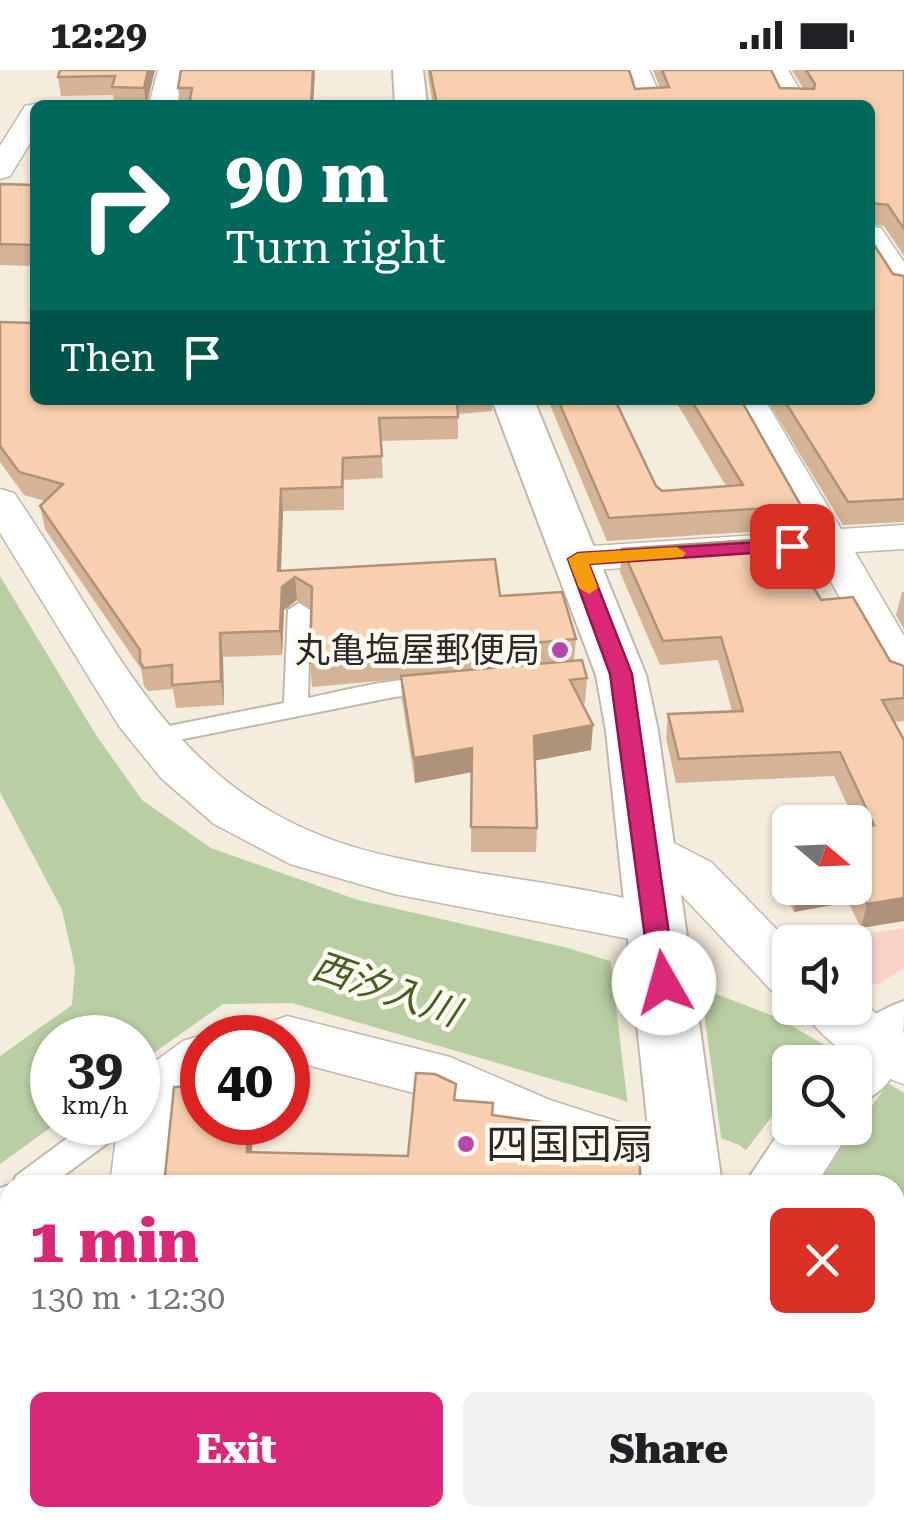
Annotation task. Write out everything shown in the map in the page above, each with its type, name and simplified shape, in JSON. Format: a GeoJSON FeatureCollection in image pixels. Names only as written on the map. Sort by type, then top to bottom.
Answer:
{"type":"FeatureCollection","features":[{"type":"Feature","properties":{"kind":"street"},"geometry":{"type":"LineString","coordinates":[[164,100],[172,70]]}},
{"type":"Feature","properties":{"kind":"street"},"geometry":{"type":"LineString","coordinates":[[408,70],[411,100]]}},
{"type":"Feature","properties":{"kind":"street"},"geometry":{"type":"LineString","coordinates":[[636,70],[648,100]]}},
{"type":"Feature","properties":{"kind":"street"},"geometry":{"type":"LineString","coordinates":[[775,70],[792,100]]}},
{"type":"Feature","properties":{"kind":"street"},"geometry":{"type":"LineString","coordinates":[[0,170],[28,106]]}},
{"type":"Feature","properties":{"kind":"street"},"geometry":{"type":"LineString","coordinates":[[879,239],[904,286]]}},
{"type":"Feature","properties":{"kind":"street"},"geometry":{"type":"LineString","coordinates":[[310,1044],[450,1080],[534,1118],[686,1168],[632,731],[610,671],[578,559],[514,405]]}},
{"type":"Feature","properties":{"kind":"street"},"geometry":{"type":"LineString","coordinates":[[750,405],[904,672]]}},
{"type":"Feature","properties":{"kind":"street"},"geometry":{"type":"LineString","coordinates":[[0,502],[152,737],[176,767],[231,812],[306,852],[658,937]]}},
{"type":"Feature","properties":{"kind":"street"},"geometry":{"type":"LineString","coordinates":[[578,559],[904,537]]}},
{"type":"Feature","properties":{"kind":"street"},"geometry":{"type":"LineString","coordinates":[[646,846],[693,875],[772,957]]}},
{"type":"Feature","properties":{"kind":"street"},"geometry":{"type":"LineString","coordinates":[[850,1025],[882,1053]]}},
{"type":"Feature","properties":{"kind":"street"},"geometry":{"type":"LineString","coordinates":[[136,1145],[138,1175]]}},
{"type":"Feature","properties":{"kind":"street"},"geometry":{"type":"LineString","coordinates":[[785,1175],[807,1145]]}},
{"type":"Feature","properties":{"kind":"lane"},"geometry":{"type":"LineString","coordinates":[[296,708],[299,610]]}},
{"type":"Feature","properties":{"kind":"lane"},"geometry":{"type":"LineString","coordinates":[[152,737],[394,689],[469,682]]}},
{"type":"Feature","properties":{"kind":"lane"},"geometry":{"type":"LineString","coordinates":[[41,1175],[82,1145]]}},
{"type":"Feature","properties":{"kind":"shaded area"},"geometry":{"type":"Polygon","coordinates":[[[904,928],[904,968],[878,985],[872,984],[872,933],[904,928]]]}},
{"type":"Feature","properties":{"kind":"water","name":"西汐入川"},"geometry":{"type":"Polygon","coordinates":[[[0,576],[96,735],[142,800],[211,848],[358,900],[564,947],[706,990],[772,1016],[772,1025],[790,1025],[825,1045],[772,1045],[772,1145],[872,1145],[872,1073],[904,1093],[904,1175],[778,1175],[739,1145],[617,1098],[292,1003],[223,1004],[207,1015],[180,1015],[180,1034],[160,1048],[160,1015],[58,1015],[72,1005],[75,968],[62,910],[0,792],[0,576]]]}},
{"type":"Feature","properties":{"kind":"water"},"geometry":{"type":"Polygon","coordinates":[[[30,1035],[30,1142],[0,1164],[0,1056],[30,1035]]]}},
{"type":"Feature","properties":{"kind":"pier"},"geometry":{"type":"Polygon","coordinates":[[[610,956],[700,983],[722,1144],[628,1107],[610,956]]]}},
{"type":"Feature","properties":{"kind":"pier"},"geometry":{"type":"Polygon","coordinates":[[[872,1068],[891,1079],[872,1106],[872,1068]]]}},
{"type":"Feature","properties":{"kind":"pier"},"geometry":{"type":"Polygon","coordinates":[[[772,1116],[772,1145],[844,1145],[823,1175],[770,1175],[743,1154],[772,1116]]]}},
{"type":"Feature","properties":{"kind":"building"},"geometry":{"type":"Polygon","coordinates":[[[60,70],[148,70],[144,88],[112,87],[115,76],[58,77],[60,70]]]}},
{"type":"Feature","properties":{"kind":"building"},"geometry":{"type":"Polygon","coordinates":[[[181,70],[313,70],[311,100],[190,100],[192,88],[178,88],[181,70]]]}},
{"type":"Feature","properties":{"kind":"building"},"geometry":{"type":"Polygon","coordinates":[[[430,70],[629,70],[635,89],[669,87],[662,70],[771,70],[780,88],[814,89],[806,70],[904,70],[904,229],[888,205],[875,203],[875,100],[436,100],[430,70]]]}},
{"type":"Feature","properties":{"kind":"building"},"geometry":{"type":"Polygon","coordinates":[[[0,184],[30,185],[30,245],[0,244],[0,184]]]}},
{"type":"Feature","properties":{"kind":"building"},"geometry":{"type":"Polygon","coordinates":[[[875,246],[893,274],[904,276],[904,499],[848,502],[787,405],[875,405],[875,246]]]}},
{"type":"Feature","properties":{"kind":"building"},"geometry":{"type":"Polygon","coordinates":[[[0,322],[30,323],[30,405],[457,405],[458,417],[379,418],[382,456],[343,458],[342,487],[281,489],[278,571],[495,559],[500,596],[562,592],[576,639],[310,663],[312,587],[295,577],[282,587],[280,631],[220,633],[221,681],[172,685],[172,665],[144,668],[140,650],[40,506],[63,484],[19,472],[0,446],[0,322]]]}},
{"type":"Feature","properties":{"kind":"building"},"geometry":{"type":"Polygon","coordinates":[[[560,405],[617,405],[656,486],[662,491],[743,485],[694,405],[744,405],[801,506],[609,518],[560,405]]]}},
{"type":"Feature","properties":{"kind":"building"},"geometry":{"type":"Polygon","coordinates":[[[784,538],[821,600],[853,597],[890,661],[904,666],[904,698],[882,700],[904,740],[904,898],[872,903],[872,805],[865,805],[840,752],[679,759],[668,714],[743,711],[721,637],[663,641],[622,549],[784,538]]]}},
{"type":"Feature","properties":{"kind":"building"},"geometry":{"type":"Polygon","coordinates":[[[582,660],[587,678],[570,680],[593,725],[534,736],[537,828],[471,827],[472,748],[414,758],[401,676],[582,660]]]}},
{"type":"Feature","properties":{"kind":"building"},"geometry":{"type":"Polygon","coordinates":[[[416,1073],[435,1074],[456,1084],[454,1100],[493,1103],[492,1115],[549,1123],[549,1141],[619,1146],[640,1153],[640,1175],[165,1175],[174,1087],[180,1087],[180,1145],[247,1145],[247,1152],[408,1156],[416,1073]]]}},
{"type":"Feature","properties":{"kind":"slow traffic"},"geometry":{"type":"LineString","coordinates":[[589,588],[578,559],[677,553]]}},
{"type":"Feature","properties":{"kind":"place","name":"丸亀塩屋郵便局"},"geometry":{"type":"Point","coordinates":[560,650]}},
{"type":"Feature","properties":{"kind":"place","name":"四国団扇"},"geometry":{"type":"Point","coordinates":[466,1144]}},
{"type":"Feature","properties":{"kind":"route"},"geometry":{"type":"LineString","coordinates":[[664,983],[632,731],[621,674],[578,559],[792,546]]}}]}
